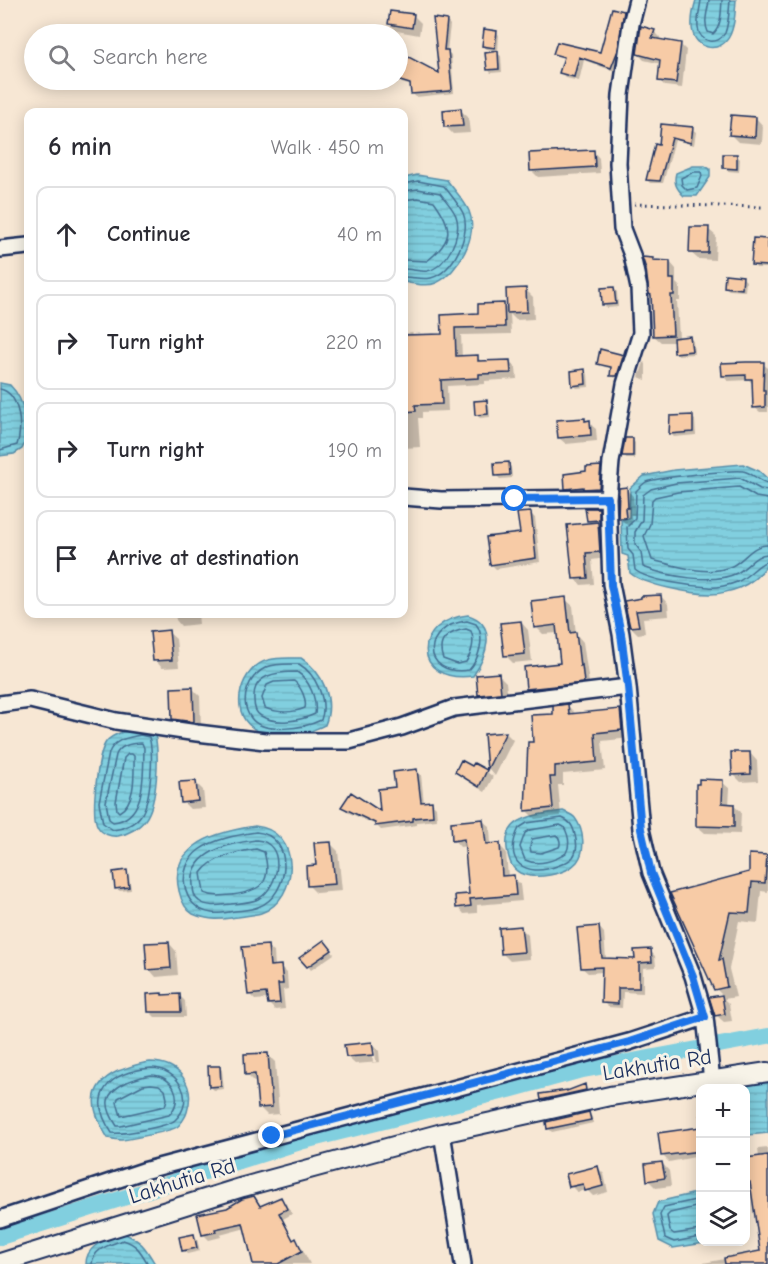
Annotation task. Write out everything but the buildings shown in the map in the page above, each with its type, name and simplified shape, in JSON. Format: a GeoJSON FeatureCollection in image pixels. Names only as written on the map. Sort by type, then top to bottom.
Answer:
{"type":"FeatureCollection","features":[{"type":"Feature","properties":{"kind":"street"},"geometry":{"type":"LineString","coordinates":[[637,0],[631,24],[621,95],[618,163],[622,229],[632,255],[639,288],[641,333],[625,384],[611,462],[608,498],[611,585],[621,634],[628,687],[641,829],[651,873],[693,976],[706,1025],[712,1081]]}},
{"type":"Feature","properties":{"kind":"street"},"geometry":{"type":"LineString","coordinates":[[0,249],[24,246]]}},
{"type":"Feature","properties":{"kind":"street"},"geometry":{"type":"LineString","coordinates":[[408,497],[441,500],[608,498]]}},
{"type":"Feature","properties":{"kind":"street"},"geometry":{"type":"LineString","coordinates":[[0,704],[30,700],[116,721],[265,741],[349,741],[402,727],[454,708],[628,687]]}},
{"type":"Feature","properties":{"kind":"street"},"geometry":{"type":"LineString","coordinates":[[0,1219],[143,1171],[629,1042],[706,1025]]}},
{"type":"Feature","properties":{"kind":"street","name":"Lakhutia Rd"},"geometry":{"type":"LineString","coordinates":[[0,1263],[243,1186],[442,1133],[610,1096],[768,1072]]}},
{"type":"Feature","properties":{"kind":"street"},"geometry":{"type":"LineString","coordinates":[[442,1133],[463,1264]]}},
{"type":"Feature","properties":{"kind":"path"},"geometry":{"type":"LineString","coordinates":[[620,203],[763,207]]}},
{"type":"Feature","properties":{"kind":"water"},"geometry":{"type":"Polygon","coordinates":[[[696,0],[736,0],[731,33],[720,46],[704,46],[696,39],[692,25],[696,0]]]}},
{"type":"Feature","properties":{"kind":"water"},"geometry":{"type":"Polygon","coordinates":[[[693,166],[705,166],[710,169],[710,177],[697,196],[684,196],[676,186],[676,173],[693,166]]]}},
{"type":"Feature","properties":{"kind":"water"},"geometry":{"type":"Polygon","coordinates":[[[417,175],[447,180],[467,207],[471,220],[469,241],[459,262],[444,278],[428,285],[408,283],[408,177],[417,175]]]}},
{"type":"Feature","properties":{"kind":"water"},"geometry":{"type":"Polygon","coordinates":[[[0,383],[10,385],[23,407],[24,444],[22,449],[14,454],[0,456],[0,383]]]}},
{"type":"Feature","properties":{"kind":"water"},"geometry":{"type":"Polygon","coordinates":[[[743,464],[759,471],[768,479],[768,564],[759,575],[739,588],[711,594],[669,588],[630,573],[628,556],[622,554],[621,520],[629,518],[630,488],[644,476],[674,470],[743,464]]]}},
{"type":"Feature","properties":{"kind":"water"},"geometry":{"type":"Polygon","coordinates":[[[468,615],[477,619],[486,633],[485,650],[478,668],[473,676],[452,676],[438,671],[429,662],[426,650],[429,639],[437,628],[450,619],[468,615]]]}},
{"type":"Feature","properties":{"kind":"water"},"geometry":{"type":"Polygon","coordinates":[[[301,658],[315,671],[325,687],[329,706],[325,725],[294,735],[269,734],[253,728],[245,720],[240,701],[241,690],[251,671],[268,660],[301,658]]]}},
{"type":"Feature","properties":{"kind":"water"},"geometry":{"type":"Polygon","coordinates":[[[140,729],[155,734],[157,766],[153,802],[140,826],[122,835],[110,835],[102,832],[96,820],[96,784],[100,758],[106,742],[113,736],[140,729]]]}},
{"type":"Feature","properties":{"kind":"water"},"geometry":{"type":"Polygon","coordinates":[[[563,811],[574,817],[580,828],[583,846],[577,862],[566,870],[550,875],[534,876],[517,871],[508,854],[507,841],[514,825],[531,816],[563,811]]]}},
{"type":"Feature","properties":{"kind":"water"},"geometry":{"type":"Polygon","coordinates":[[[255,826],[270,830],[281,839],[288,852],[289,880],[283,894],[274,905],[258,914],[210,919],[193,914],[184,905],[179,891],[178,870],[182,859],[195,846],[208,838],[232,830],[255,826]]]}},
{"type":"Feature","properties":{"kind":"water"},"geometry":{"type":"Polygon","coordinates":[[[150,1062],[169,1066],[183,1077],[189,1093],[184,1118],[177,1127],[167,1131],[122,1140],[108,1138],[95,1110],[96,1092],[107,1077],[138,1064],[150,1062]]]}},
{"type":"Feature","properties":{"kind":"water"},"geometry":{"type":"Polygon","coordinates":[[[768,1082],[768,1133],[750,1135],[750,1084],[748,1084],[768,1082]]]}},
{"type":"Feature","properties":{"kind":"water"},"geometry":{"type":"Polygon","coordinates":[[[696,1193],[696,1244],[673,1248],[659,1241],[653,1214],[658,1202],[696,1193]]]}},
{"type":"Feature","properties":{"kind":"water"},"geometry":{"type":"Polygon","coordinates":[[[123,1233],[142,1245],[155,1264],[86,1264],[93,1247],[123,1233]]]}},
{"type":"Feature","properties":{"kind":"waterway"},"geometry":{"type":"LineString","coordinates":[[0,1237],[300,1142],[578,1071],[768,1036]]}},
{"type":"Feature","properties":{"kind":"route"},"geometry":{"type":"LineString","coordinates":[[272,1136],[629,1042],[705,1017],[693,976],[651,873],[641,829],[628,687],[621,634],[611,585],[608,498],[515,499]]}}]}
